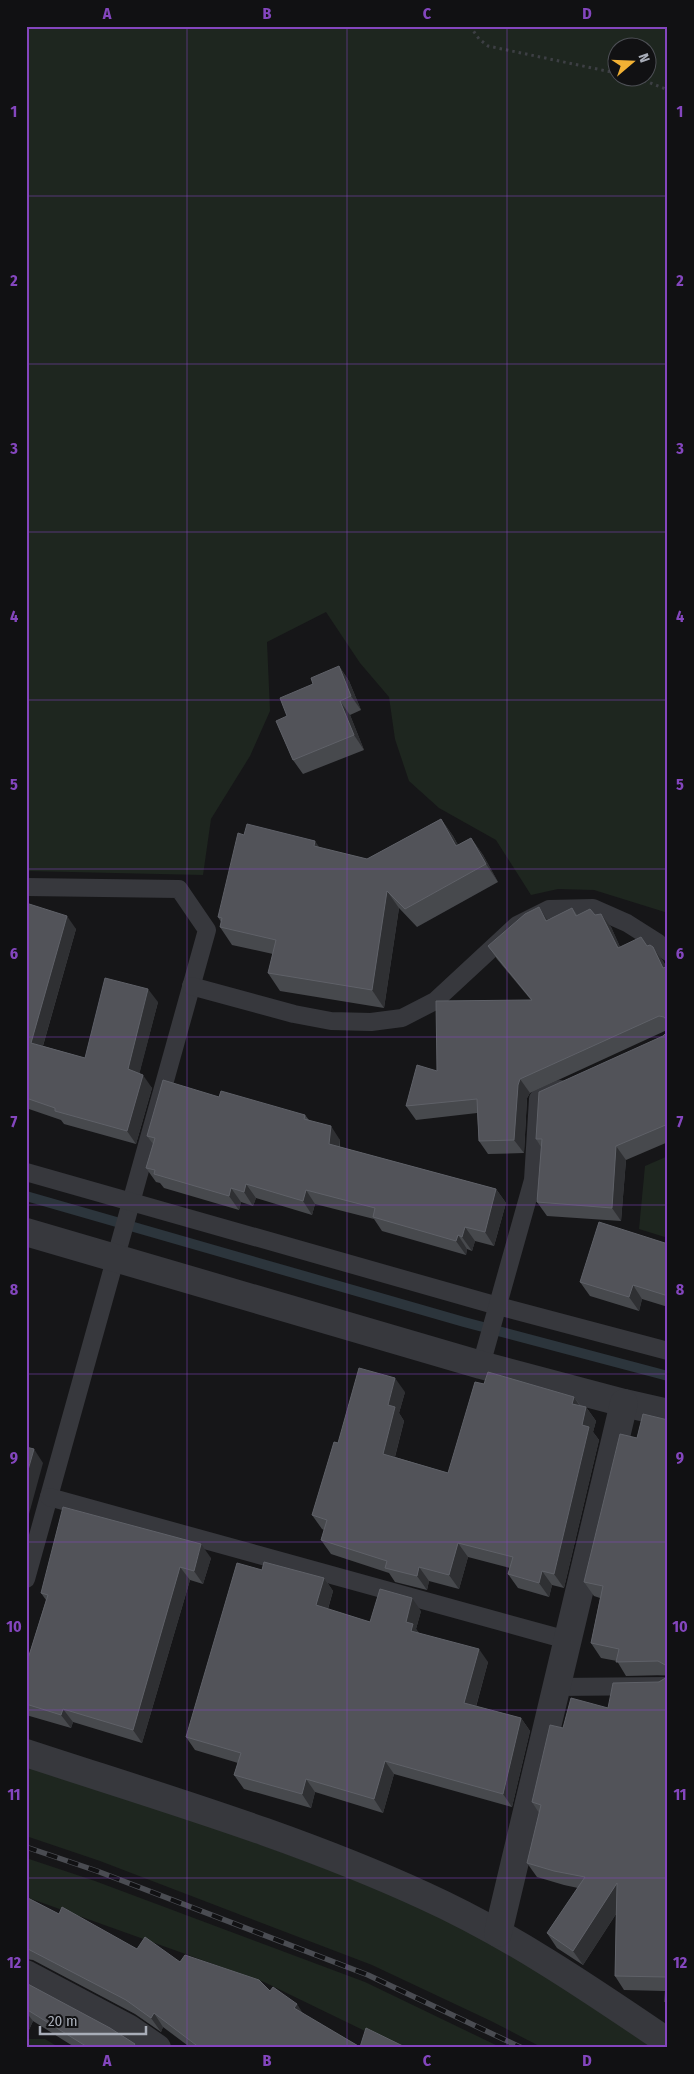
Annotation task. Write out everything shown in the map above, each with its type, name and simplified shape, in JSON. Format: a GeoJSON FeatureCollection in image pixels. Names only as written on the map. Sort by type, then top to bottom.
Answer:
{"type":"FeatureCollection","features":[{"type":"Feature","properties":{"kind":"street"},"geometry":{"type":"LineString","coordinates":[[26,1232],[118,1248],[483,1356],[624,1403],[668,1413]]}},
{"type":"Feature","properties":{"kind":"street"},"geometry":{"type":"LineString","coordinates":[[498,1933],[624,1403]]}},
{"type":"Feature","properties":{"kind":"street"},"geometry":{"type":"LineString","coordinates":[[26,1753],[247,1826],[370,1872],[426,1896],[498,1933],[608,2001],[668,2042]]}},
{"type":"Feature","properties":{"kind":"street"},"geometry":{"type":"LineString","coordinates":[[26,1974],[128,2028],[157,2048]]}},
{"type":"Feature","properties":{"kind":"lane"},"geometry":{"type":"LineString","coordinates":[[26,887],[178,890],[207,930],[26,1580]]}},
{"type":"Feature","properties":{"kind":"lane"},"geometry":{"type":"LineString","coordinates":[[191,986],[294,1014],[331,1021],[371,1022],[402,1018],[435,1001],[517,925],[549,909],[593,908],[627,923],[657,942],[668,952]]}},
{"type":"Feature","properties":{"kind":"lane"},"geometry":{"type":"LineString","coordinates":[[483,1356],[533,1180],[538,1099],[572,1084]]}},
{"type":"Feature","properties":{"kind":"lane"},"geometry":{"type":"LineString","coordinates":[[26,1172],[129,1208],[496,1313],[668,1351]]}},
{"type":"Feature","properties":{"kind":"lane"},"geometry":{"type":"LineString","coordinates":[[49,1496],[568,1640]]}},
{"type":"Feature","properties":{"kind":"lane"},"geometry":{"type":"LineString","coordinates":[[556,1688],[668,1686]]}},
{"type":"Feature","properties":{"kind":"path"},"geometry":{"type":"LineString","coordinates":[[470,26],[479,39],[488,46],[606,71]]}},
{"type":"Feature","properties":{"kind":"path"},"geometry":{"type":"LineString","coordinates":[[656,85],[668,90]]}},
{"type":"Feature","properties":{"kind":"shaded area"},"geometry":{"type":"Polygon","coordinates":[[[26,26],[668,26],[668,913],[594,890],[558,889],[531,895],[496,840],[439,808],[409,781],[395,739],[389,697],[360,663],[326,612],[267,642],[270,711],[250,756],[211,819],[203,875],[26,871],[26,26]]]}},
{"type":"Feature","properties":{"kind":"shaded area"},"geometry":{"type":"Polygon","coordinates":[[[668,1156],[668,1238],[639,1229],[645,1166],[668,1156]]]}},
{"type":"Feature","properties":{"kind":"shaded area"},"geometry":{"type":"Polygon","coordinates":[[[26,1765],[236,1836],[362,1882],[418,1905],[509,1953],[568,1990],[653,2048],[543,2048],[491,2021],[372,1965],[100,1861],[26,1836],[26,1765]]]}},
{"type":"Feature","properties":{"kind":"shaded area"},"geometry":{"type":"Polygon","coordinates":[[[26,1858],[95,1881],[365,1982],[502,2048],[400,2048],[264,1982],[26,1897],[26,1858]]]}},
{"type":"Feature","properties":{"kind":"shaded area"},"geometry":{"type":"Polygon","coordinates":[[[26,2039],[45,2039],[60,2048],[26,2048],[26,2039]]]}},
{"type":"Feature","properties":{"kind":"building"},"geometry":{"type":"Polygon","coordinates":[[[339,666],[351,696],[340,701],[354,735],[293,760],[276,721],[287,716],[280,698],[313,684],[311,678],[339,666]]]}},
{"type":"Feature","properties":{"kind":"building"},"geometry":{"type":"Polygon","coordinates":[[[441,819],[456,846],[471,838],[486,864],[405,909],[387,891],[372,990],[268,973],[276,940],[220,927],[222,918],[218,917],[238,833],[244,835],[247,824],[315,841],[314,846],[367,859],[441,819]]]}},
{"type":"Feature","properties":{"kind":"building"},"geometry":{"type":"Polygon","coordinates":[[[26,903],[67,916],[31,1043],[85,1058],[105,978],[148,989],[128,1069],[143,1075],[127,1131],[55,1111],[55,1108],[26,1098],[26,903]]]}},
{"type":"Feature","properties":{"kind":"building"},"geometry":{"type":"Polygon","coordinates":[[[539,907],[546,921],[572,908],[576,916],[590,909],[595,915],[601,914],[618,948],[641,937],[647,946],[653,947],[663,968],[666,967],[668,971],[668,1022],[664,1017],[659,1016],[520,1079],[514,1140],[479,1141],[477,1099],[406,1106],[417,1065],[437,1071],[436,1001],[532,1000],[488,946],[525,914],[539,907]]]}},
{"type":"Feature","properties":{"kind":"building"},"geometry":{"type":"Polygon","coordinates":[[[668,1027],[668,1124],[616,1146],[612,1208],[537,1202],[542,1139],[536,1139],[539,1092],[663,1036],[667,1032],[668,1027]]]}},
{"type":"Feature","properties":{"kind":"building"},"geometry":{"type":"Polygon","coordinates":[[[163,1080],[219,1097],[221,1091],[305,1115],[304,1119],[331,1126],[329,1144],[496,1189],[485,1232],[465,1227],[462,1237],[458,1235],[456,1241],[373,1217],[375,1208],[306,1190],[303,1201],[246,1184],[244,1192],[231,1188],[229,1196],[154,1174],[155,1170],[146,1168],[155,1138],[147,1136],[163,1080]]]}},
{"type":"Feature","properties":{"kind":"building"},"geometry":{"type":"Polygon","coordinates":[[[599,1222],[668,1244],[668,1296],[633,1285],[629,1297],[580,1282],[599,1222]]]}},
{"type":"Feature","properties":{"kind":"building"},"geometry":{"type":"Polygon","coordinates":[[[359,1368],[395,1378],[388,1405],[395,1407],[383,1454],[448,1473],[475,1382],[484,1384],[488,1372],[574,1397],[572,1404],[586,1407],[582,1425],[589,1427],[554,1574],[542,1571],[539,1583],[508,1574],[513,1557],[458,1543],[449,1575],[419,1567],[417,1576],[385,1568],[387,1561],[321,1540],[327,1520],[312,1515],[334,1442],[338,1443],[359,1368]]]}},
{"type":"Feature","properties":{"kind":"building"},"geometry":{"type":"Polygon","coordinates":[[[643,1414],[668,1420],[668,1669],[667,1666],[658,1661],[616,1662],[619,1649],[591,1643],[603,1586],[584,1582],[620,1434],[637,1438],[643,1414]]]}},
{"type":"Feature","properties":{"kind":"building"},"geometry":{"type":"Polygon","coordinates":[[[26,1447],[34,1449],[26,1477],[26,1447]]]}},
{"type":"Feature","properties":{"kind":"building"},"geometry":{"type":"Polygon","coordinates":[[[63,1507],[201,1544],[194,1571],[180,1567],[133,1730],[63,1709],[61,1715],[26,1704],[26,1665],[48,1595],[41,1593],[63,1507]]]}},
{"type":"Feature","properties":{"kind":"building"},"geometry":{"type":"Polygon","coordinates":[[[264,1562],[324,1578],[316,1605],[370,1622],[380,1589],[412,1598],[406,1622],[413,1624],[411,1631],[479,1649],[464,1703],[521,1718],[503,1794],[385,1761],[374,1799],[306,1779],[302,1794],[234,1775],[241,1753],[186,1737],[237,1563],[262,1570],[264,1562]]]}},
{"type":"Feature","properties":{"kind":"building"},"geometry":{"type":"Polygon","coordinates":[[[668,1675],[668,2002],[665,2002],[666,1977],[615,1976],[617,1883],[573,1951],[547,1933],[585,1877],[527,1863],[541,1805],[532,1802],[550,1725],[563,1728],[571,1698],[608,1708],[613,1683],[659,1682],[668,1675]]]}},
{"type":"Feature","properties":{"kind":"building"},"geometry":{"type":"Polygon","coordinates":[[[26,1897],[59,1914],[62,1907],[137,1949],[145,1937],[180,1962],[185,1955],[259,1980],[270,1991],[273,1987],[297,2004],[294,2008],[360,2047],[366,2028],[407,2048],[200,2048],[154,2013],[151,2018],[126,2000],[26,1948],[26,1897]]]}},
{"type":"Feature","properties":{"kind":"building"},"geometry":{"type":"Polygon","coordinates":[[[26,1983],[110,2028],[135,2044],[132,2048],[89,2048],[26,2009],[26,1983]]]}},
{"type":"Feature","properties":{"kind":"waterway"},"geometry":{"type":"LineString","coordinates":[[26,1196],[464,1322],[668,1376]]}},
{"type":"Feature","properties":{"kind":"railway"},"geometry":{"type":"LineString","coordinates":[[26,1847],[97,1871],[368,1975],[522,2048]]}}]}
